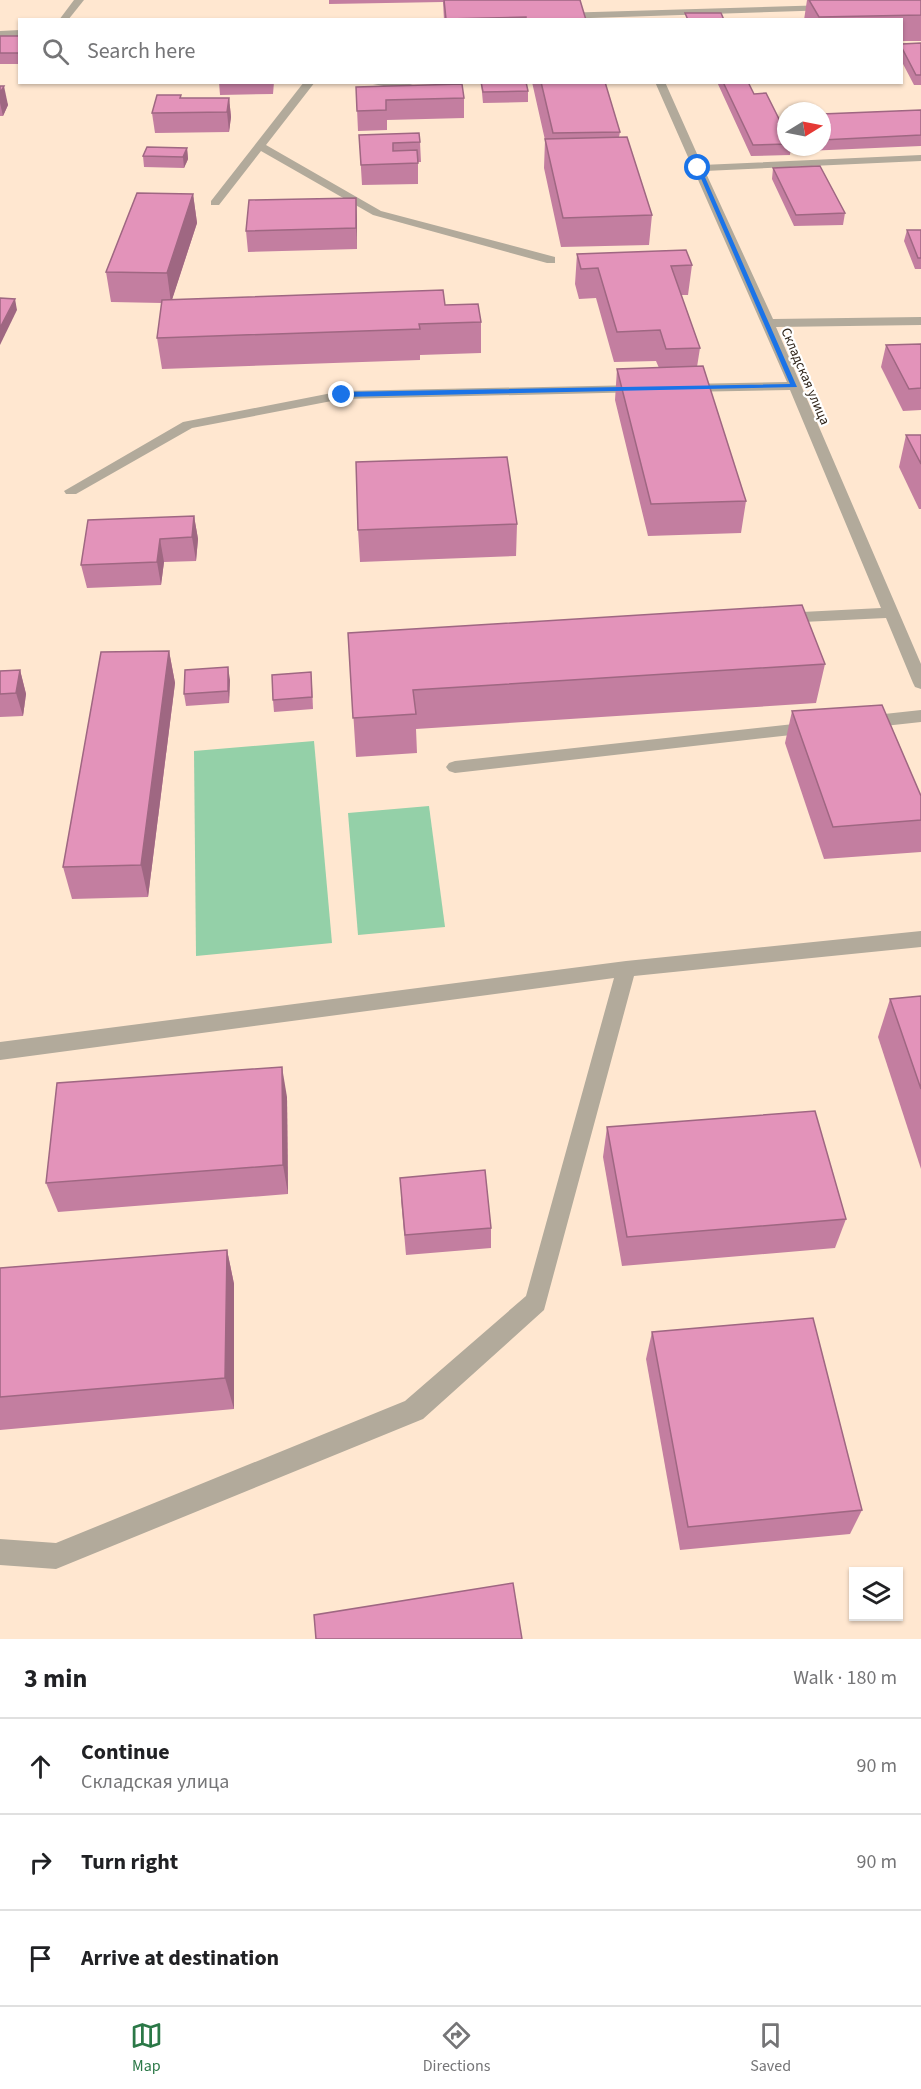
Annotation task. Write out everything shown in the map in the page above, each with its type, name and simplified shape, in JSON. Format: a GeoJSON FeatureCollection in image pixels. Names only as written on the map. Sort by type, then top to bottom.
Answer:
{"type":"FeatureCollection","features":[{"type":"Feature","properties":{"kind":"street"},"geometry":{"type":"LineString","coordinates":[[65,18],[79,0]]}},
{"type":"Feature","properties":{"kind":"street"},"geometry":{"type":"LineString","coordinates":[[641,16],[647,2]]}},
{"type":"Feature","properties":{"kind":"street"},"geometry":{"type":"LineString","coordinates":[[548,16],[641,16],[839,8]]}},
{"type":"Feature","properties":{"kind":"street"},"geometry":{"type":"LineString","coordinates":[[0,34],[18,33]]}},
{"type":"Feature","properties":{"kind":"street"},"geometry":{"type":"LineString","coordinates":[[215,203],[308,84]]}},
{"type":"Feature","properties":{"kind":"street"},"geometry":{"type":"LineString","coordinates":[[381,84],[424,90]]}},
{"type":"Feature","properties":{"kind":"street","name":"Складская улица"},"geometry":{"type":"LineString","coordinates":[[661,84],[768,323],[921,683]]}},
{"type":"Feature","properties":{"kind":"street"},"geometry":{"type":"LineString","coordinates":[[260,146],[377,213],[551,260]]}},
{"type":"Feature","properties":{"kind":"street"},"geometry":{"type":"LineString","coordinates":[[698,168],[921,158]]}},
{"type":"Feature","properties":{"kind":"street"},"geometry":{"type":"LineString","coordinates":[[768,323],[921,321]]}},
{"type":"Feature","properties":{"kind":"street"},"geometry":{"type":"LineString","coordinates":[[675,388],[795,386]]}},
{"type":"Feature","properties":{"kind":"street"},"geometry":{"type":"LineString","coordinates":[[71,491],[188,426],[342,395],[652,389]]}},
{"type":"Feature","properties":{"kind":"street"},"geometry":{"type":"LineString","coordinates":[[762,619],[891,613]]}},
{"type":"Feature","properties":{"kind":"street"},"geometry":{"type":"LineString","coordinates":[[851,724],[921,716]]}},
{"type":"Feature","properties":{"kind":"street"},"geometry":{"type":"LineString","coordinates":[[454,767],[828,727]]}},
{"type":"Feature","properties":{"kind":"street"},"geometry":{"type":"LineString","coordinates":[[0,1051],[626,969],[921,939]]}},
{"type":"Feature","properties":{"kind":"street"},"geometry":{"type":"LineString","coordinates":[[0,1552],[56,1556],[414,1410],[536,1302],[626,969]]}},
{"type":"Feature","properties":{"kind":"green space"},"geometry":{"type":"Polygon","coordinates":[[[314,741],[332,943],[196,956],[194,751],[314,741]]]}},
{"type":"Feature","properties":{"kind":"green space"},"geometry":{"type":"Polygon","coordinates":[[[429,806],[445,927],[358,935],[348,813],[429,806]]]}},
{"type":"Feature","properties":{"kind":"building"},"geometry":{"type":"Polygon","coordinates":[[[444,0],[580,0],[585,18],[526,17],[446,18],[444,0]]]}},
{"type":"Feature","properties":{"kind":"building"},"geometry":{"type":"Polygon","coordinates":[[[809,0],[921,0],[921,15],[819,17],[809,0]]]}},
{"type":"Feature","properties":{"kind":"building"},"geometry":{"type":"Polygon","coordinates":[[[685,13],[721,13],[723,18],[687,18],[685,13]]]}},
{"type":"Feature","properties":{"kind":"building"},"geometry":{"type":"Polygon","coordinates":[[[0,36],[18,36],[18,53],[0,53],[0,36]]]}},
{"type":"Feature","properties":{"kind":"building"},"geometry":{"type":"Polygon","coordinates":[[[921,43],[921,75],[916,75],[903,50],[903,44],[921,43]]]}},
{"type":"Feature","properties":{"kind":"building"},"geometry":{"type":"Polygon","coordinates":[[[462,84],[464,98],[386,100],[386,110],[357,111],[356,87],[462,84]]]}},
{"type":"Feature","properties":{"kind":"building"},"geometry":{"type":"Polygon","coordinates":[[[481,84],[526,84],[528,91],[483,92],[481,84]]]}},
{"type":"Feature","properties":{"kind":"building"},"geometry":{"type":"Polygon","coordinates":[[[541,84],[606,84],[620,132],[553,133],[541,84]]]}},
{"type":"Feature","properties":{"kind":"building"},"geometry":{"type":"Polygon","coordinates":[[[724,84],[749,84],[754,94],[766,93],[777,115],[777,144],[753,145],[724,84]]]}},
{"type":"Feature","properties":{"kind":"building"},"geometry":{"type":"Polygon","coordinates":[[[157,95],[181,95],[180,98],[229,98],[227,112],[152,113],[157,95]]]}},
{"type":"Feature","properties":{"kind":"building"},"geometry":{"type":"Polygon","coordinates":[[[921,110],[921,135],[831,140],[831,114],[921,110]]]}},
{"type":"Feature","properties":{"kind":"building"},"geometry":{"type":"Polygon","coordinates":[[[419,133],[420,142],[393,143],[393,151],[417,150],[418,163],[361,165],[359,135],[419,133]]]}},
{"type":"Feature","properties":{"kind":"building"},"geometry":{"type":"Polygon","coordinates":[[[627,137],[652,215],[563,218],[545,139],[627,137]]]}},
{"type":"Feature","properties":{"kind":"building"},"geometry":{"type":"Polygon","coordinates":[[[147,147],[187,148],[183,157],[143,156],[147,147]]]}},
{"type":"Feature","properties":{"kind":"building"},"geometry":{"type":"Polygon","coordinates":[[[820,166],[845,213],[796,215],[773,168],[820,166]]]}},
{"type":"Feature","properties":{"kind":"building"},"geometry":{"type":"Polygon","coordinates":[[[137,193],[193,194],[167,273],[106,272],[137,193]]]}},
{"type":"Feature","properties":{"kind":"building"},"geometry":{"type":"Polygon","coordinates":[[[356,198],[356,228],[246,231],[249,200],[356,198]]]}},
{"type":"Feature","properties":{"kind":"building"},"geometry":{"type":"Polygon","coordinates":[[[907,230],[921,230],[921,258],[918,258],[907,230]]]}},
{"type":"Feature","properties":{"kind":"building"},"geometry":{"type":"Polygon","coordinates":[[[686,250],[692,265],[671,266],[700,348],[666,349],[660,330],[617,332],[598,268],[581,269],[577,254],[686,250]]]}},
{"type":"Feature","properties":{"kind":"building"},"geometry":{"type":"Polygon","coordinates":[[[443,290],[445,305],[478,304],[481,322],[419,324],[420,329],[157,338],[162,300],[443,290]]]}},
{"type":"Feature","properties":{"kind":"building"},"geometry":{"type":"Polygon","coordinates":[[[0,298],[15,299],[0,328],[0,298]]]}},
{"type":"Feature","properties":{"kind":"building"},"geometry":{"type":"Polygon","coordinates":[[[921,344],[921,388],[909,389],[886,345],[921,344]]]}},
{"type":"Feature","properties":{"kind":"building"},"geometry":{"type":"Polygon","coordinates":[[[703,366],[746,501],[651,504],[617,369],[703,366]]]}},
{"type":"Feature","properties":{"kind":"building"},"geometry":{"type":"Polygon","coordinates":[[[906,435],[921,435],[921,464],[906,435]]]}},
{"type":"Feature","properties":{"kind":"building"},"geometry":{"type":"Polygon","coordinates":[[[507,457],[517,524],[358,530],[356,462],[507,457]]]}},
{"type":"Feature","properties":{"kind":"building"},"geometry":{"type":"Polygon","coordinates":[[[194,516],[192,537],[160,539],[157,562],[81,565],[88,520],[194,516]]]}},
{"type":"Feature","properties":{"kind":"building"},"geometry":{"type":"Polygon","coordinates":[[[802,605],[825,664],[413,690],[416,714],[353,718],[348,633],[802,605]]]}},
{"type":"Feature","properties":{"kind":"building"},"geometry":{"type":"Polygon","coordinates":[[[169,651],[141,865],[63,867],[101,652],[169,651]]]}},
{"type":"Feature","properties":{"kind":"building"},"geometry":{"type":"Polygon","coordinates":[[[228,667],[228,691],[184,694],[185,670],[228,667]]]}},
{"type":"Feature","properties":{"kind":"building"},"geometry":{"type":"Polygon","coordinates":[[[20,670],[16,693],[0,694],[0,671],[20,670]]]}},
{"type":"Feature","properties":{"kind":"building"},"geometry":{"type":"Polygon","coordinates":[[[311,672],[312,697],[273,700],[272,675],[311,672]]]}},
{"type":"Feature","properties":{"kind":"building"},"geometry":{"type":"Polygon","coordinates":[[[882,705],[921,796],[921,820],[833,827],[792,711],[882,705]]]}},
{"type":"Feature","properties":{"kind":"building"},"geometry":{"type":"Polygon","coordinates":[[[921,996],[921,1089],[890,999],[921,996]]]}},
{"type":"Feature","properties":{"kind":"building"},"geometry":{"type":"Polygon","coordinates":[[[282,1067],[283,1165],[46,1183],[57,1083],[282,1067]]]}},
{"type":"Feature","properties":{"kind":"building"},"geometry":{"type":"Polygon","coordinates":[[[815,1111],[846,1219],[627,1237],[607,1127],[815,1111]]]}},
{"type":"Feature","properties":{"kind":"building"},"geometry":{"type":"Polygon","coordinates":[[[485,1170],[491,1228],[405,1235],[400,1178],[485,1170]]]}},
{"type":"Feature","properties":{"kind":"building"},"geometry":{"type":"Polygon","coordinates":[[[227,1250],[225,1378],[0,1397],[0,1268],[227,1250]]]}},
{"type":"Feature","properties":{"kind":"building"},"geometry":{"type":"Polygon","coordinates":[[[813,1318],[862,1510],[688,1527],[652,1332],[813,1318]]]}},
{"type":"Feature","properties":{"kind":"building"},"geometry":{"type":"Polygon","coordinates":[[[513,1583],[522,1639],[316,1639],[314,1615],[513,1583]]]}},
{"type":"Feature","properties":{"kind":"route"},"geometry":{"type":"LineString","coordinates":[[342,395],[795,386],[698,168]]}}]}
